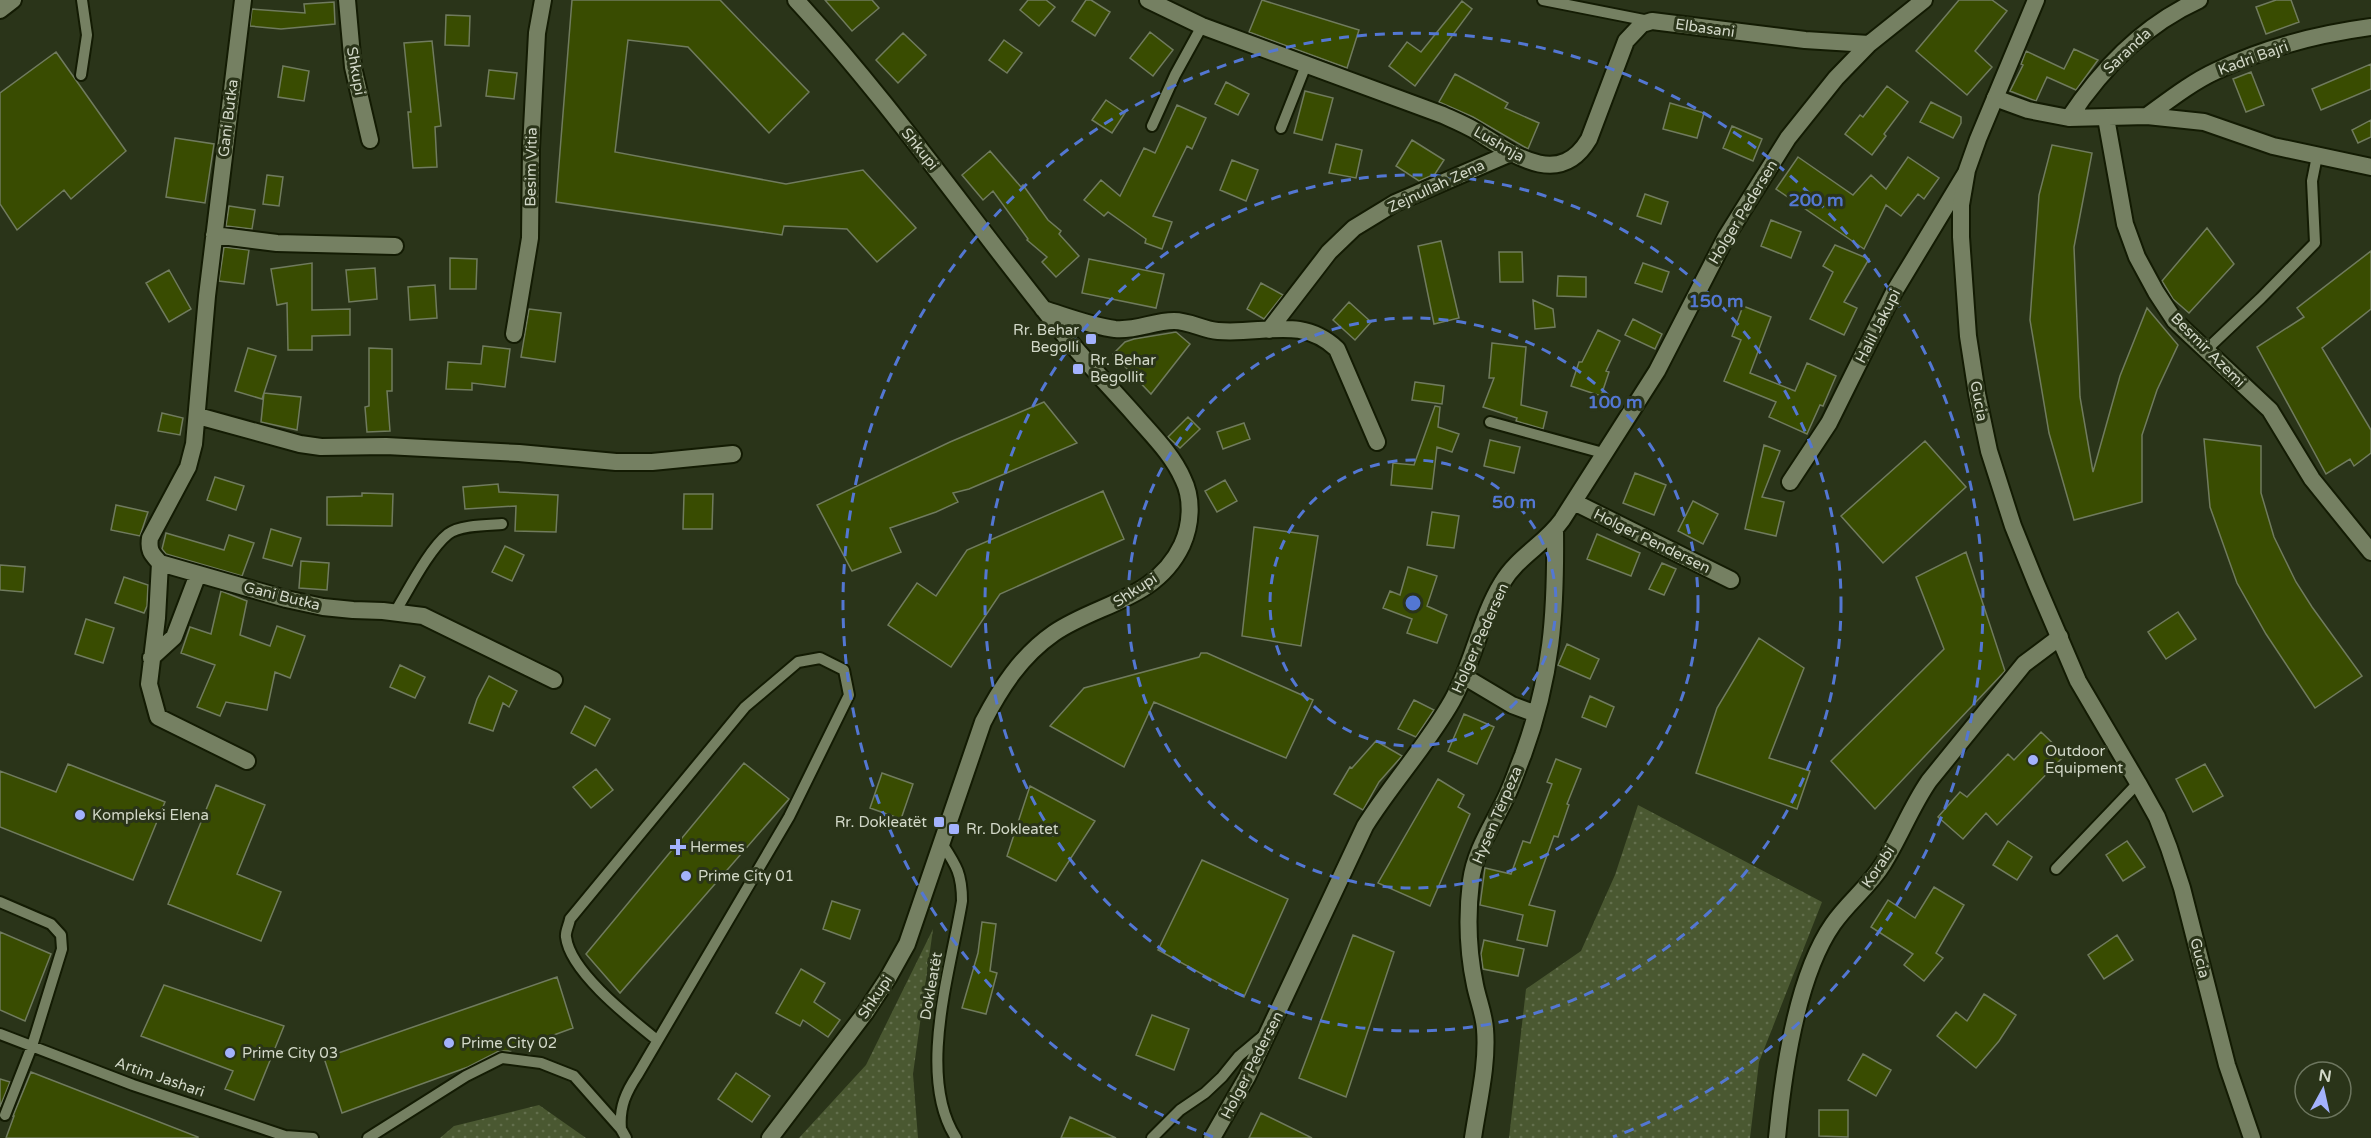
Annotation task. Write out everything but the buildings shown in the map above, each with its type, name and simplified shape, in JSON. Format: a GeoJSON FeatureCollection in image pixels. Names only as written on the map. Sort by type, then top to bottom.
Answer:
{"type":"FeatureCollection","features":[{"type":"Feature","properties":{"kind":"street"},"geometry":{"type":"LineString","coordinates":[[0,10],[13,0]]}},
{"type":"Feature","properties":{"kind":"street","name":"Gani Butka"},"geometry":{"type":"LineString","coordinates":[[243,0],[214,235],[198,416],[188,467],[150,538],[148,547],[152,555],[160,562],[286,599],[323,607],[423,616],[554,680]]}},
{"type":"Feature","properties":{"kind":"street","name":"Shkupi"},"geometry":{"type":"LineString","coordinates":[[347,0],[353,67],[370,140]]}},
{"type":"Feature","properties":{"kind":"street","name":"Besim Vitia"},"geometry":{"type":"LineString","coordinates":[[514,334],[530,238],[531,148],[537,33],[543,0]]}},
{"type":"Feature","properties":{"kind":"street","name":"Shkupi"},"geometry":{"type":"LineString","coordinates":[[770,1138],[865,1013],[907,944],[983,722],[999,691],[1017,666],[1056,632],[1126,599],[1149,584],[1169,566],[1182,544],[1188,524],[1190,503],[1185,481],[1173,461],[1043,309],[932,162],[796,0]]}},
{"type":"Feature","properties":{"kind":"street","name":"Lushnja"},"geometry":{"type":"LineString","coordinates":[[1148,0],[1202,26],[1443,115],[1472,129],[1511,153],[1539,165],[1564,162],[1576,156],[1589,139],[1626,41],[1642,24],[1652,21]]}},
{"type":"Feature","properties":{"kind":"street","name":"Holger Pedersen"},"geometry":{"type":"LineString","coordinates":[[1212,1138],[1247,1077],[1365,826],[1380,801],[1434,729],[1465,676],[1502,583],[1513,568],[1555,531],[1574,502],[1657,370],[1726,237],[1788,138],[1836,78],[1869,44],[1924,0]]}},
{"type":"Feature","properties":{"kind":"street","name":"Gucia"},"geometry":{"type":"LineString","coordinates":[[2036,0],[1967,170],[1961,205],[1960,237],[1968,336],[1977,394],[1989,451],[2013,526],[2078,681],[2157,817],[2179,879],[2227,1065],[2252,1138]]}},
{"type":"Feature","properties":{"kind":"street","name":"Saranda"},"geometry":{"type":"LineString","coordinates":[[2069,118],[2090,87],[2117,57],[2148,29],[2199,0]]}},
{"type":"Feature","properties":{"kind":"street","name":"Elbasani"},"geometry":{"type":"LineString","coordinates":[[1652,21],[1805,40],[1869,44]]}},
{"type":"Feature","properties":{"kind":"street","name":"Kadri Bajri"},"geometry":{"type":"LineString","coordinates":[[2147,116],[2215,71],[2252,55],[2299,42],[2371,27]]}},
{"type":"Feature","properties":{"kind":"street"},"geometry":{"type":"LineString","coordinates":[[1995,98],[2028,110],[2069,118],[2147,116],[2204,122],[2273,146],[2371,167]]}},
{"type":"Feature","properties":{"kind":"street","name":"Besmir Azemi"},"geometry":{"type":"LineString","coordinates":[[2106,118],[2125,224],[2137,257],[2156,291],[2175,321],[2270,410],[2313,479],[2371,552]]}},
{"type":"Feature","properties":{"kind":"street","name":"Zejnullah Zena"},"geometry":{"type":"LineString","coordinates":[[1269,330],[1329,252],[1354,228],[1395,202],[1511,153]]}},
{"type":"Feature","properties":{"kind":"street","name":"Halil Jakupi"},"geometry":{"type":"LineString","coordinates":[[1790,482],[1829,423],[1894,292],[1967,170]]}},
{"type":"Feature","properties":{"kind":"street"},"geometry":{"type":"LineString","coordinates":[[214,235],[277,243],[395,246]]}},
{"type":"Feature","properties":{"kind":"street"},"geometry":{"type":"LineString","coordinates":[[1043,309],[1113,329],[1138,329],[1171,321],[1188,322],[1214,331],[1252,332],[1292,328],[1310,331],[1325,338],[1337,349],[1377,442]]}},
{"type":"Feature","properties":{"kind":"street"},"geometry":{"type":"LineString","coordinates":[[198,416],[300,444],[321,447],[386,446],[519,453],[616,462],[652,462],[733,454]]}},
{"type":"Feature","properties":{"kind":"street","name":"Holger Pendersen"},"geometry":{"type":"LineString","coordinates":[[1574,502],[1731,580]]}},
{"type":"Feature","properties":{"kind":"street","name":"Hysen Tërpeza"},"geometry":{"type":"LineString","coordinates":[[1473,1138],[1486,1048],[1485,1028],[1474,984],[1470,941],[1471,878],[1479,851],[1508,793],[1536,714],[1547,674],[1554,628],[1555,531]]}},
{"type":"Feature","properties":{"kind":"street"},"geometry":{"type":"LineString","coordinates":[[160,562],[157,618],[149,684],[158,717],[247,761]]}},
{"type":"Feature","properties":{"kind":"street"},"geometry":{"type":"LineString","coordinates":[[151,658],[174,637],[198,574]]}},
{"type":"Feature","properties":{"kind":"street","name":"Korabi"},"geometry":{"type":"LineString","coordinates":[[1777,1138],[1785,1064],[1792,1032],[1821,945],[1833,924],[1872,881],[1885,862],[1916,800],[1929,781],[2024,664],[2060,637]]}},
{"type":"Feature","properties":{"kind":"street"},"geometry":{"type":"LineString","coordinates":[[1465,676],[1512,705],[1536,714]]}},
{"type":"Feature","properties":{"kind":"lane"},"geometry":{"type":"LineString","coordinates":[[81,75],[87,35],[82,0]]}},
{"type":"Feature","properties":{"kind":"lane","name":"Elbasani"},"geometry":{"type":"LineString","coordinates":[[1543,0],[1652,21]]}},
{"type":"Feature","properties":{"kind":"lane"},"geometry":{"type":"LineString","coordinates":[[1152,126],[1174,75],[1202,26]]}},
{"type":"Feature","properties":{"kind":"lane"},"geometry":{"type":"LineString","coordinates":[[1281,128],[1306,65]]}},
{"type":"Feature","properties":{"kind":"lane"},"geometry":{"type":"LineString","coordinates":[[2205,351],[2315,243],[2312,181],[2318,156]]}},
{"type":"Feature","properties":{"kind":"lane"},"geometry":{"type":"LineString","coordinates":[[1490,422],[1603,453]]}},
{"type":"Feature","properties":{"kind":"lane"},"geometry":{"type":"LineString","coordinates":[[395,612],[422,567],[448,533],[475,525],[502,524]]}},
{"type":"Feature","properties":{"kind":"lane"},"geometry":{"type":"LineString","coordinates":[[623,1133],[620,1112],[626,1092],[657,1040],[789,817],[849,695],[844,670],[820,658],[798,662],[745,707],[570,919],[565,936],[574,960],[615,1006],[657,1040]]}},
{"type":"Feature","properties":{"kind":"lane"},"geometry":{"type":"LineString","coordinates":[[2056,869],[2138,783]]}},
{"type":"Feature","properties":{"kind":"lane","name":"Dokleatët"},"geometry":{"type":"LineString","coordinates":[[941,842],[962,880],[959,920],[938,1031],[938,1077],[941,1105],[956,1138]]}},
{"type":"Feature","properties":{"kind":"lane"},"geometry":{"type":"LineString","coordinates":[[0,902],[51,924],[61,934],[62,949],[32,1046],[5,1115]]}},
{"type":"Feature","properties":{"kind":"lane"},"geometry":{"type":"LineString","coordinates":[[1152,1138],[1180,1110],[1205,1093],[1239,1056],[1269,1030]]}},
{"type":"Feature","properties":{"kind":"lane","name":"Artim Jashari"},"geometry":{"type":"LineString","coordinates":[[0,1034],[133,1085],[285,1136],[312,1138]]}},
{"type":"Feature","properties":{"kind":"lane"},"geometry":{"type":"LineString","coordinates":[[368,1138],[465,1076],[502,1058],[541,1063],[574,1076],[623,1133]]}},
{"type":"Feature","properties":{"kind":"green space"},"geometry":{"type":"Polygon","coordinates":[[[1638,805],[1822,902],[1759,1062],[1750,1138],[1509,1138],[1526,989],[1581,951],[1615,875],[1638,805]]]}},
{"type":"Feature","properties":{"kind":"green space"},"geometry":{"type":"Polygon","coordinates":[[[933,929],[913,1074],[918,1138],[799,1138],[866,1065],[933,929]]]}},
{"type":"Feature","properties":{"kind":"green space"},"geometry":{"type":"Polygon","coordinates":[[[539,1105],[586,1138],[440,1138],[454,1126],[539,1105]]]}},
{"type":"Feature","properties":{"kind":"place","name":"Rr. Behar Begolli"},"geometry":{"type":"Point","coordinates":[1091,339]}},
{"type":"Feature","properties":{"kind":"place","name":"Rr. Behar Begollit"},"geometry":{"type":"Point","coordinates":[1078,369]}},
{"type":"Feature","properties":{"kind":"place","name":"Outdoor Equipment"},"geometry":{"type":"Point","coordinates":[2033,760]}},
{"type":"Feature","properties":{"kind":"place","name":"Kompleksi Elena"},"geometry":{"type":"Point","coordinates":[80,815]}},
{"type":"Feature","properties":{"kind":"place","name":"Rr. Dokleatët"},"geometry":{"type":"Point","coordinates":[939,822]}},
{"type":"Feature","properties":{"kind":"place","name":"Rr. Dokleatet"},"geometry":{"type":"Point","coordinates":[954,829]}},
{"type":"Feature","properties":{"kind":"place","name":"Hermes"},"geometry":{"type":"Point","coordinates":[678,847]}},
{"type":"Feature","properties":{"kind":"place","name":"Prime City 01"},"geometry":{"type":"Point","coordinates":[686,876]}},
{"type":"Feature","properties":{"kind":"place","name":"Prime City 02"},"geometry":{"type":"Point","coordinates":[449,1043]}},
{"type":"Feature","properties":{"kind":"place","name":"Prime City 03"},"geometry":{"type":"Point","coordinates":[230,1053]}}]}
